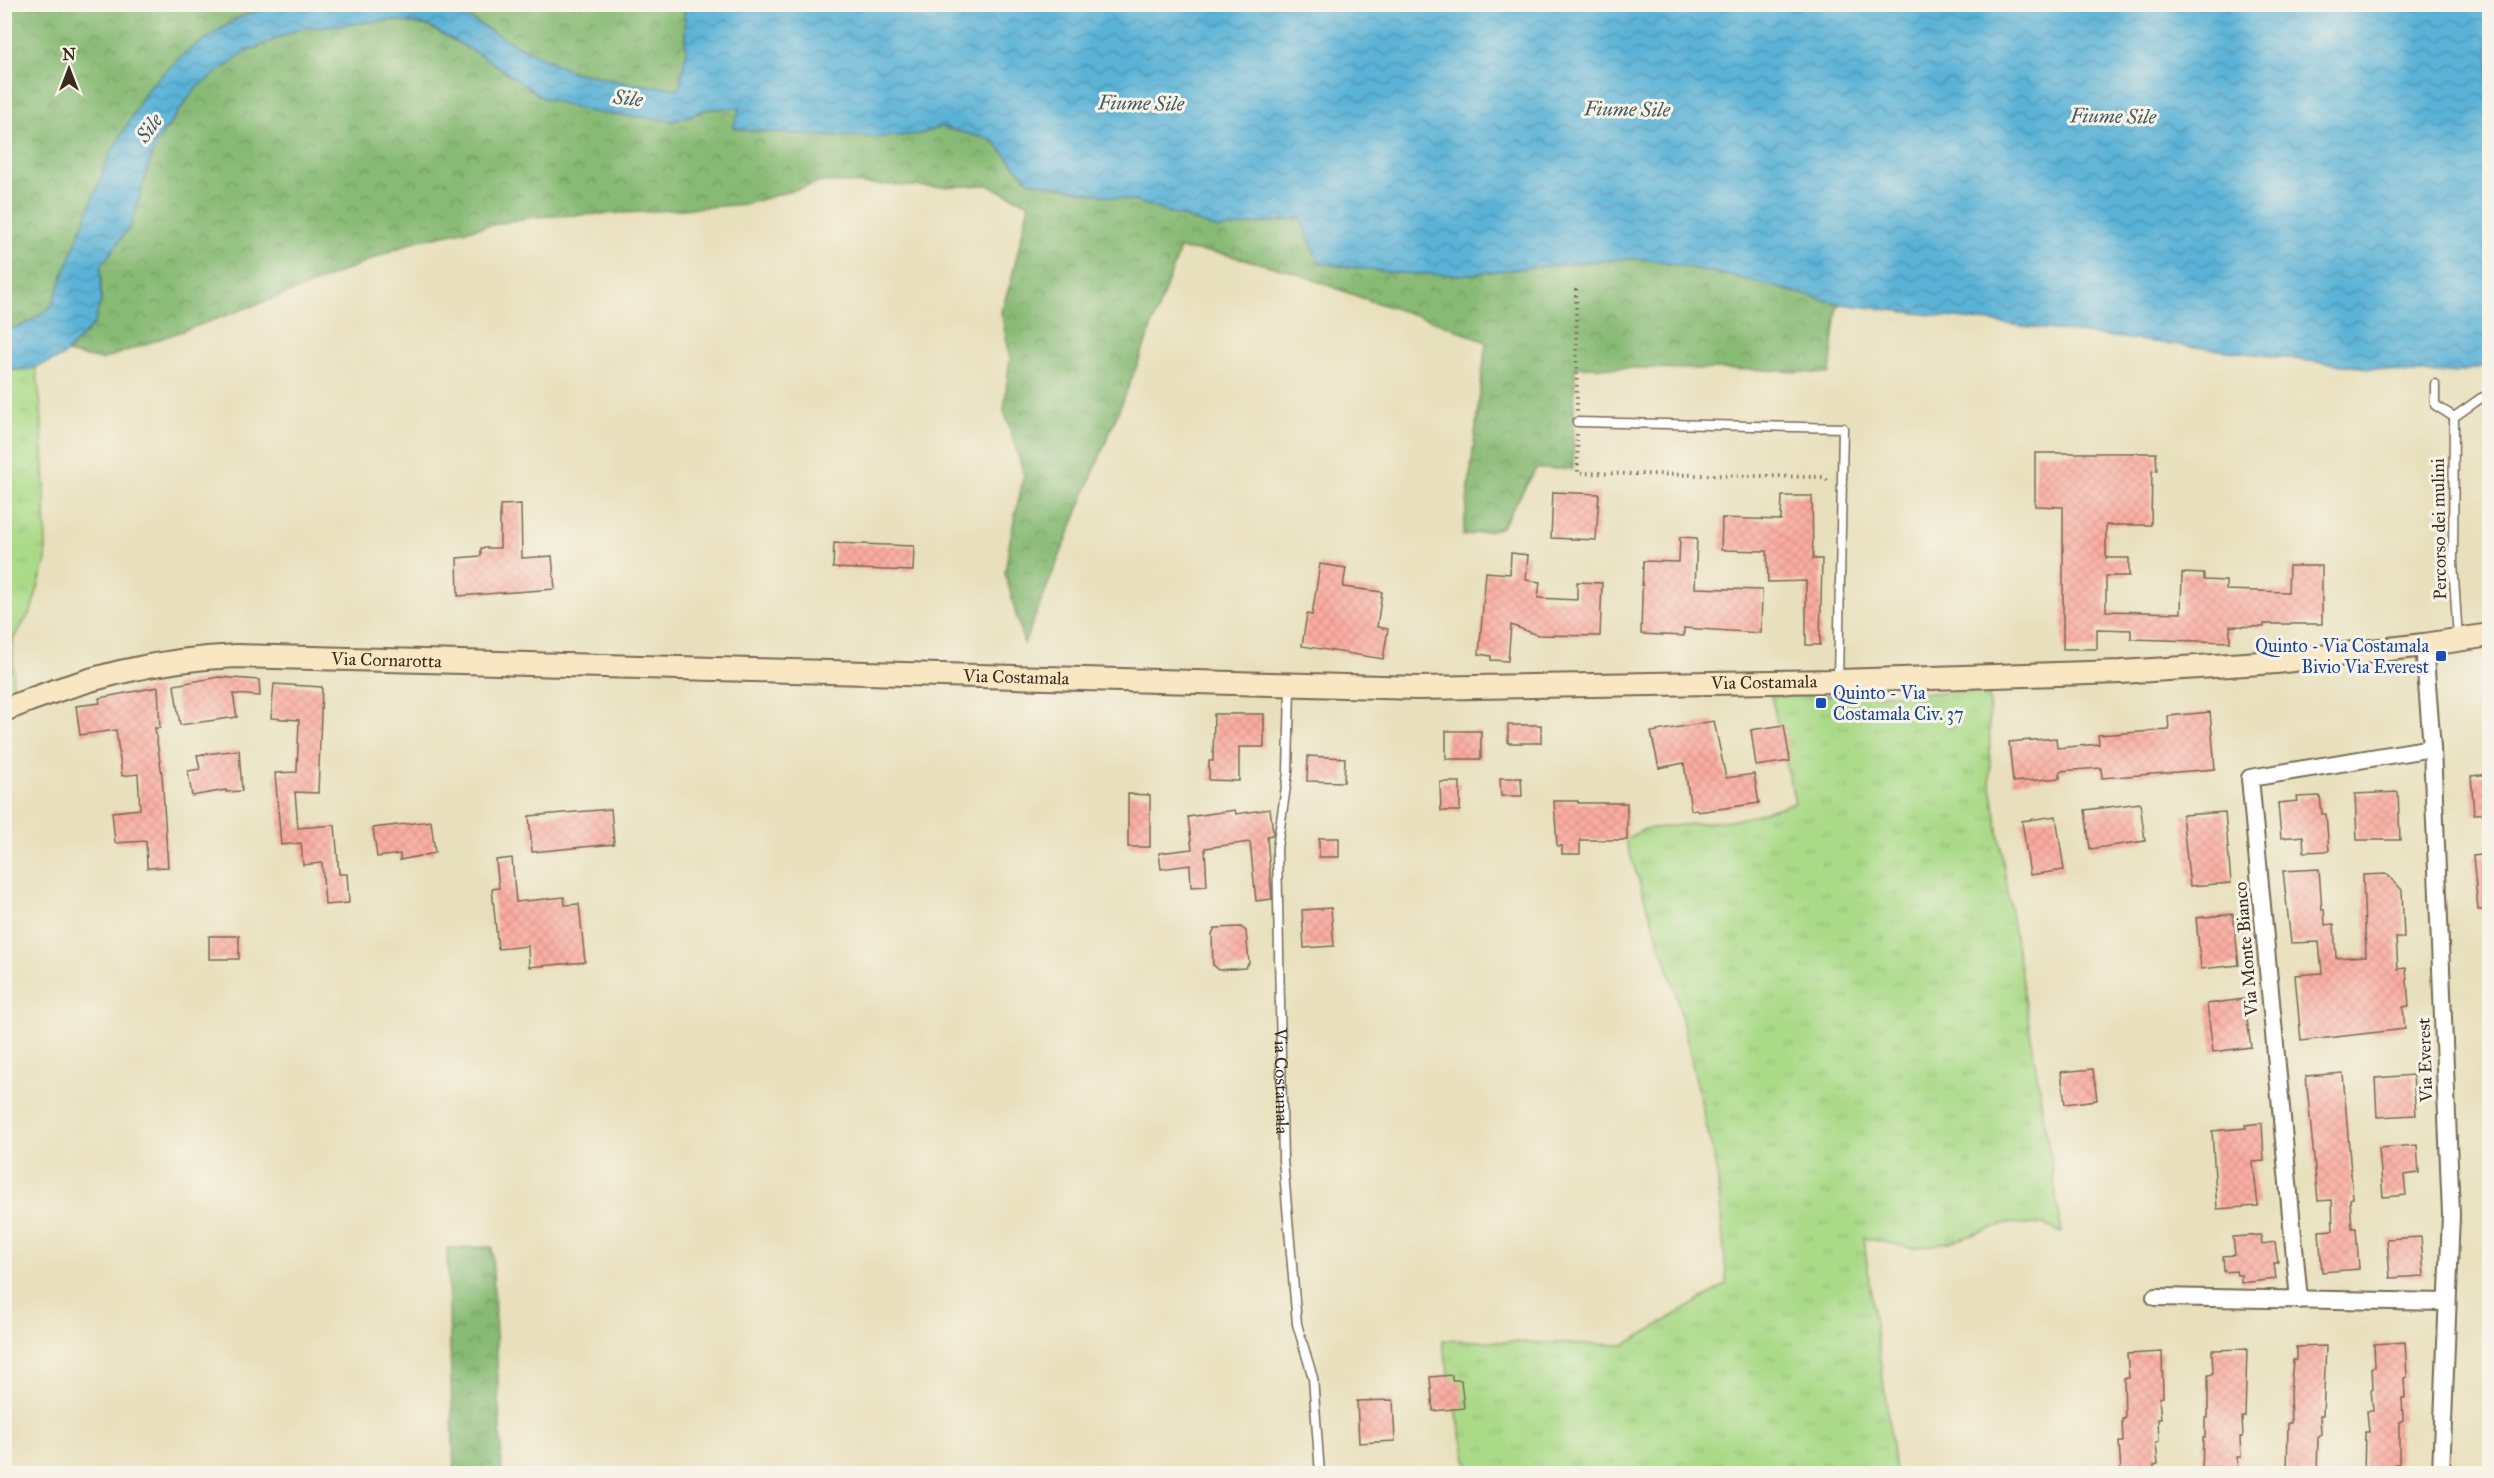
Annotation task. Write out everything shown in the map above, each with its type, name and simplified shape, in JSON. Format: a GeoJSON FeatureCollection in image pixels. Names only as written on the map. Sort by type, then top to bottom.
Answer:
{"type":"FeatureCollection","features":[{"type":"Feature","properties":{"kind":"main road","name":"Via Costamala"},"geometry":{"type":"LineString","coordinates":[[777,670],[1418,688],[1838,681],[2121,672],[2276,662],[2490,635]]}},
{"type":"Feature","properties":{"kind":"main road","name":"Via Cornarotta"},"geometry":{"type":"LineString","coordinates":[[4,710],[94,677],[167,661],[204,657],[777,670]]}},
{"type":"Feature","properties":{"kind":"street","name":"Via Everest"},"geometry":{"type":"LineString","coordinates":[[2424,645],[2432,748],[2451,1214],[2441,1473]]}},
{"type":"Feature","properties":{"kind":"street","name":"Via Monte Bianco"},"geometry":{"type":"LineString","coordinates":[[2299,1300],[2250,778],[2432,748]]}},
{"type":"Feature","properties":{"kind":"street"},"geometry":{"type":"LineString","coordinates":[[2155,1297],[2447,1302]]}},
{"type":"Feature","properties":{"kind":"lane"},"geometry":{"type":"LineString","coordinates":[[2435,384],[2435,405],[2454,417],[2481,398],[2490,395]]}},
{"type":"Feature","properties":{"kind":"lane","name":"Percorso dei mulini"},"geometry":{"type":"LineString","coordinates":[[2454,417],[2453,562],[2458,640]]}},
{"type":"Feature","properties":{"kind":"lane"},"geometry":{"type":"LineString","coordinates":[[1577,422],[1843,428],[1838,681]]}},
{"type":"Feature","properties":{"kind":"lane","name":"Via Costamala"},"geometry":{"type":"LineString","coordinates":[[1290,685],[1288,773],[1277,848],[1283,1160],[1297,1324],[1313,1378],[1320,1473]]}},
{"type":"Feature","properties":{"kind":"green space"},"geometry":{"type":"Polygon","coordinates":[[[5,5],[274,5],[238,18],[148,88],[108,159],[52,305],[30,321],[12,328],[5,328],[5,5]]]}},
{"type":"Feature","properties":{"kind":"green space"},"geometry":{"type":"Polygon","coordinates":[[[446,5],[684,5],[686,53],[680,89],[610,81],[571,71],[523,49],[446,5]]]}},
{"type":"Feature","properties":{"kind":"green space"},"geometry":{"type":"Polygon","coordinates":[[[392,20],[428,26],[484,57],[674,121],[709,109],[741,108],[733,127],[743,130],[824,136],[920,134],[941,127],[992,140],[1029,181],[1138,202],[1218,229],[1301,218],[1320,263],[1397,273],[1461,275],[1615,259],[1645,259],[1731,276],[1841,304],[1837,308],[1830,374],[1766,370],[1575,367],[1573,469],[1536,469],[1501,528],[1463,536],[1486,342],[1440,323],[1362,298],[1290,271],[1224,254],[1180,249],[1142,353],[1024,644],[1005,573],[1024,475],[1004,410],[1010,356],[1001,312],[1011,281],[1029,204],[988,185],[934,187],[821,182],[746,204],[531,217],[415,241],[303,288],[101,360],[67,353],[94,324],[101,300],[101,266],[131,225],[155,144],[196,88],[246,52],[299,29],[392,20]]]}},
{"type":"Feature","properties":{"kind":"green space"},"geometry":{"type":"Polygon","coordinates":[[[36,368],[41,407],[46,560],[31,611],[13,639],[13,693],[5,697],[5,371],[36,368]]]}},
{"type":"Feature","properties":{"kind":"green space"},"geometry":{"type":"Polygon","coordinates":[[[1989,692],[1990,779],[2062,1233],[2044,1225],[2007,1223],[1954,1241],[1913,1248],[1864,1238],[1895,1473],[1469,1473],[1442,1340],[1625,1345],[1727,1284],[1717,1171],[1675,989],[1625,839],[1645,829],[1740,819],[1795,803],[1771,696],[1989,692]]]}},
{"type":"Feature","properties":{"kind":"green space"},"geometry":{"type":"Polygon","coordinates":[[[492,1247],[502,1473],[454,1473],[447,1248],[492,1247]]]}},
{"type":"Feature","properties":{"kind":"water"},"geometry":{"type":"Polygon","coordinates":[[[274,5],[446,5],[512,43],[573,72],[628,83],[679,89],[686,53],[684,5],[2489,5],[2489,366],[2454,373],[2409,373],[1841,304],[1731,276],[1645,259],[1615,259],[1461,275],[1397,273],[1319,263],[1301,218],[1218,229],[1138,202],[1029,181],[992,140],[941,127],[920,134],[885,137],[824,136],[743,130],[733,127],[740,108],[709,109],[674,121],[591,112],[541,97],[484,57],[428,26],[392,20],[299,29],[246,52],[196,88],[155,144],[131,225],[101,266],[101,300],[94,324],[62,357],[31,369],[5,371],[5,328],[24,325],[52,305],[108,159],[148,88],[187,51],[238,18],[274,5]]]}},
{"type":"Feature","properties":{"kind":"building"},"geometry":{"type":"Polygon","coordinates":[[[2035,453],[2156,453],[2157,470],[2152,471],[2151,525],[2106,525],[2106,558],[2129,558],[2129,576],[2106,576],[2106,611],[2181,613],[2182,573],[2204,574],[2204,580],[2226,581],[2226,590],[2288,592],[2289,566],[2322,566],[2322,624],[2230,626],[2230,642],[2131,639],[2131,630],[2097,629],[2097,649],[2063,649],[2063,507],[2035,506],[2035,453]]]}},
{"type":"Feature","properties":{"kind":"building"},"geometry":{"type":"Polygon","coordinates":[[[1553,492],[1599,494],[1596,540],[1551,538],[1553,492]]]}},
{"type":"Feature","properties":{"kind":"building"},"geometry":{"type":"Polygon","coordinates":[[[1782,496],[1812,496],[1813,559],[1822,559],[1820,645],[1806,645],[1806,581],[1768,582],[1767,551],[1721,550],[1722,518],[1781,520],[1782,496]]]}},
{"type":"Feature","properties":{"kind":"building"},"geometry":{"type":"Polygon","coordinates":[[[521,504],[522,558],[552,556],[555,589],[458,596],[457,558],[481,556],[481,548],[500,548],[500,505],[521,504]]]}},
{"type":"Feature","properties":{"kind":"building"},"geometry":{"type":"Polygon","coordinates":[[[1680,537],[1697,538],[1695,588],[1762,590],[1761,633],[1684,628],[1684,636],[1641,634],[1643,561],[1679,562],[1680,537]]]}},
{"type":"Feature","properties":{"kind":"building"},"geometry":{"type":"Polygon","coordinates":[[[834,543],[914,546],[913,571],[833,568],[834,543]]]}},
{"type":"Feature","properties":{"kind":"building"},"geometry":{"type":"Polygon","coordinates":[[[1511,553],[1528,555],[1526,580],[1540,582],[1538,598],[1577,600],[1577,582],[1602,583],[1600,636],[1538,635],[1511,625],[1508,661],[1491,660],[1491,656],[1479,654],[1486,572],[1510,574],[1511,553]]]}},
{"type":"Feature","properties":{"kind":"building"},"geometry":{"type":"Polygon","coordinates":[[[1320,564],[1346,568],[1343,587],[1382,592],[1377,627],[1388,629],[1383,659],[1302,646],[1307,614],[1312,615],[1320,564]]]}},
{"type":"Feature","properties":{"kind":"building"},"geometry":{"type":"Polygon","coordinates":[[[219,677],[259,680],[260,696],[233,694],[237,717],[180,725],[174,685],[219,677]]]}},
{"type":"Feature","properties":{"kind":"building"},"geometry":{"type":"Polygon","coordinates":[[[274,684],[322,687],[318,793],[295,792],[298,828],[335,825],[339,874],[347,874],[349,903],[325,905],[322,863],[303,865],[301,843],[281,845],[275,773],[297,772],[299,720],[271,718],[274,684]]]}},
{"type":"Feature","properties":{"kind":"building"},"geometry":{"type":"Polygon","coordinates":[[[158,687],[160,728],[155,728],[162,775],[168,867],[147,868],[146,841],[115,843],[112,812],[140,809],[138,774],[122,776],[116,730],[80,735],[76,706],[100,703],[99,698],[158,687]]]}},
{"type":"Feature","properties":{"kind":"building"},"geometry":{"type":"Polygon","coordinates":[[[2210,712],[2215,769],[2102,778],[2101,768],[2060,771],[2060,778],[2013,782],[2009,742],[2056,738],[2057,748],[2099,744],[2098,735],[2169,730],[2168,716],[2210,712]]]}},
{"type":"Feature","properties":{"kind":"building"},"geometry":{"type":"Polygon","coordinates":[[[1214,714],[1264,714],[1264,747],[1239,747],[1239,781],[1209,780],[1209,761],[1213,761],[1214,714]]]}},
{"type":"Feature","properties":{"kind":"building"},"geometry":{"type":"Polygon","coordinates":[[[1714,721],[1726,778],[1754,774],[1759,803],[1698,812],[1697,809],[1691,810],[1684,763],[1659,768],[1651,732],[1714,721]]]}},
{"type":"Feature","properties":{"kind":"building"},"geometry":{"type":"Polygon","coordinates":[[[1508,725],[1541,725],[1541,743],[1508,743],[1508,725]]]}},
{"type":"Feature","properties":{"kind":"building"},"geometry":{"type":"Polygon","coordinates":[[[1784,725],[1790,761],[1756,766],[1751,730],[1784,725]]]}},
{"type":"Feature","properties":{"kind":"building"},"geometry":{"type":"Polygon","coordinates":[[[1446,731],[1481,731],[1481,759],[1446,759],[1446,731]]]}},
{"type":"Feature","properties":{"kind":"building"},"geometry":{"type":"Polygon","coordinates":[[[239,750],[242,791],[226,792],[226,790],[192,796],[188,771],[200,769],[197,755],[239,750]]]}},
{"type":"Feature","properties":{"kind":"building"},"geometry":{"type":"Polygon","coordinates":[[[1308,756],[1345,758],[1344,782],[1307,781],[1308,756]]]}},
{"type":"Feature","properties":{"kind":"building"},"geometry":{"type":"Polygon","coordinates":[[[2490,774],[2490,813],[2474,814],[2471,776],[2490,774]]]}},
{"type":"Feature","properties":{"kind":"building"},"geometry":{"type":"Polygon","coordinates":[[[1500,778],[1521,778],[1522,796],[1501,796],[1500,778]]]}},
{"type":"Feature","properties":{"kind":"building"},"geometry":{"type":"Polygon","coordinates":[[[1440,782],[1460,782],[1460,811],[1441,811],[1440,782]]]}},
{"type":"Feature","properties":{"kind":"building"},"geometry":{"type":"Polygon","coordinates":[[[2398,792],[2400,840],[2357,840],[2355,794],[2398,792]]]}},
{"type":"Feature","properties":{"kind":"building"},"geometry":{"type":"Polygon","coordinates":[[[1128,794],[1150,795],[1150,847],[1128,847],[1128,794]]]}},
{"type":"Feature","properties":{"kind":"building"},"geometry":{"type":"Polygon","coordinates":[[[2320,796],[2322,814],[2326,814],[2329,851],[2304,852],[2303,836],[2281,838],[2278,803],[2298,801],[2297,797],[2320,796]]]}},
{"type":"Feature","properties":{"kind":"building"},"geometry":{"type":"Polygon","coordinates":[[[1554,801],[1627,803],[1627,840],[1580,840],[1580,854],[1562,854],[1562,846],[1557,846],[1554,801]]]}},
{"type":"Feature","properties":{"kind":"building"},"geometry":{"type":"Polygon","coordinates":[[[2140,803],[2145,841],[2090,849],[2085,810],[2140,803]]]}},
{"type":"Feature","properties":{"kind":"building"},"geometry":{"type":"Polygon","coordinates":[[[611,809],[614,844],[532,852],[529,816],[611,809]]]}},
{"type":"Feature","properties":{"kind":"building"},"geometry":{"type":"Polygon","coordinates":[[[1270,809],[1273,832],[1272,835],[1267,836],[1272,899],[1256,901],[1250,842],[1205,848],[1207,886],[1191,887],[1190,865],[1161,869],[1159,853],[1192,849],[1188,817],[1235,810],[1236,814],[1270,809]]]}},
{"type":"Feature","properties":{"kind":"building"},"geometry":{"type":"Polygon","coordinates":[[[2225,812],[2231,883],[2190,886],[2182,815],[2225,812]]]}},
{"type":"Feature","properties":{"kind":"building"},"geometry":{"type":"Polygon","coordinates":[[[2056,816],[2064,870],[2030,875],[2022,821],[2056,816]]]}},
{"type":"Feature","properties":{"kind":"building"},"geometry":{"type":"Polygon","coordinates":[[[431,821],[435,853],[400,860],[400,854],[377,857],[373,828],[431,821]]]}},
{"type":"Feature","properties":{"kind":"building"},"geometry":{"type":"Polygon","coordinates":[[[1319,838],[1339,838],[1339,857],[1319,857],[1319,838]]]}},
{"type":"Feature","properties":{"kind":"building"},"geometry":{"type":"Polygon","coordinates":[[[2490,854],[2490,909],[2478,910],[2473,856],[2490,854]]]}},
{"type":"Feature","properties":{"kind":"building"},"geometry":{"type":"Polygon","coordinates":[[[512,858],[516,902],[564,897],[565,905],[579,904],[585,962],[529,967],[528,946],[498,949],[492,889],[499,888],[496,860],[512,858]]]}},
{"type":"Feature","properties":{"kind":"building"},"geometry":{"type":"Polygon","coordinates":[[[2319,869],[2322,910],[2324,909],[2325,925],[2334,924],[2336,958],[2366,956],[2363,875],[2387,874],[2402,890],[2404,938],[2396,938],[2398,969],[2406,968],[2409,1006],[2403,1007],[2405,1029],[2301,1041],[2295,975],[2322,973],[2319,942],[2291,943],[2283,871],[2319,869]]]}},
{"type":"Feature","properties":{"kind":"building"},"geometry":{"type":"Polygon","coordinates":[[[1331,908],[1334,946],[1304,948],[1302,910],[1331,908]]]}},
{"type":"Feature","properties":{"kind":"building"},"geometry":{"type":"Polygon","coordinates":[[[2233,914],[2239,965],[2201,969],[2196,918],[2233,914]]]}},
{"type":"Feature","properties":{"kind":"building"},"geometry":{"type":"Polygon","coordinates":[[[1241,927],[1246,931],[1249,963],[1245,968],[1219,970],[1213,965],[1212,934],[1215,928],[1241,927]]]}},
{"type":"Feature","properties":{"kind":"building"},"geometry":{"type":"Polygon","coordinates":[[[209,936],[239,936],[239,959],[209,959],[209,936]]]}},
{"type":"Feature","properties":{"kind":"building"},"geometry":{"type":"Polygon","coordinates":[[[2244,999],[2251,1047],[2213,1052],[2207,1004],[2244,999]]]}},
{"type":"Feature","properties":{"kind":"building"},"geometry":{"type":"Polygon","coordinates":[[[2093,1069],[2097,1100],[2065,1104],[2061,1072],[2093,1069]]]}},
{"type":"Feature","properties":{"kind":"building"},"geometry":{"type":"Polygon","coordinates":[[[2343,1073],[2353,1198],[2350,1199],[2352,1228],[2356,1228],[2359,1269],[2322,1272],[2319,1231],[2333,1230],[2332,1200],[2318,1201],[2306,1076],[2343,1073]]]}},
{"type":"Feature","properties":{"kind":"building"},"geometry":{"type":"Polygon","coordinates":[[[2413,1075],[2416,1115],[2377,1117],[2375,1078],[2413,1075]]]}},
{"type":"Feature","properties":{"kind":"building"},"geometry":{"type":"Polygon","coordinates":[[[2262,1123],[2264,1161],[2253,1162],[2258,1206],[2217,1209],[2212,1131],[2246,1128],[2245,1125],[2262,1123]]]}},
{"type":"Feature","properties":{"kind":"building"},"geometry":{"type":"Polygon","coordinates":[[[2417,1145],[2419,1173],[2404,1175],[2406,1195],[2383,1197],[2379,1148],[2417,1145]]]}},
{"type":"Feature","properties":{"kind":"building"},"geometry":{"type":"Polygon","coordinates":[[[2261,1235],[2262,1244],[2275,1242],[2278,1263],[2274,1263],[2276,1279],[2241,1283],[2241,1275],[2237,1275],[2236,1271],[2224,1272],[2223,1256],[2235,1255],[2233,1237],[2261,1235]]]}},
{"type":"Feature","properties":{"kind":"building"},"geometry":{"type":"Polygon","coordinates":[[[2421,1237],[2424,1276],[2390,1278],[2387,1239],[2421,1237]]]}},
{"type":"Feature","properties":{"kind":"building"},"geometry":{"type":"Polygon","coordinates":[[[2405,1342],[2407,1377],[2404,1378],[2405,1398],[2402,1398],[2403,1420],[2399,1422],[2399,1464],[2395,1464],[2396,1473],[2364,1473],[2365,1432],[2369,1432],[2367,1411],[2373,1411],[2371,1390],[2373,1389],[2372,1367],[2375,1367],[2374,1344],[2405,1342]]]}},
{"type":"Feature","properties":{"kind":"building"},"geometry":{"type":"Polygon","coordinates":[[[2326,1346],[2323,1415],[2320,1415],[2321,1434],[2318,1436],[2317,1473],[2287,1473],[2288,1423],[2291,1423],[2290,1393],[2296,1347],[2326,1346]]]}},
{"type":"Feature","properties":{"kind":"building"},"geometry":{"type":"Polygon","coordinates":[[[2247,1349],[2245,1417],[2242,1417],[2243,1437],[2240,1437],[2241,1457],[2237,1457],[2238,1473],[2202,1473],[2205,1418],[2208,1418],[2208,1375],[2213,1374],[2212,1350],[2247,1349]]]}},
{"type":"Feature","properties":{"kind":"building"},"geometry":{"type":"Polygon","coordinates":[[[2162,1352],[2163,1397],[2159,1398],[2161,1419],[2158,1419],[2159,1441],[2156,1443],[2158,1464],[2154,1465],[2154,1473],[2121,1473],[2119,1442],[2123,1442],[2122,1419],[2125,1419],[2124,1378],[2129,1378],[2127,1354],[2162,1352]]]}},
{"type":"Feature","properties":{"kind":"building"},"geometry":{"type":"Polygon","coordinates":[[[1452,1375],[1452,1380],[1461,1380],[1464,1408],[1433,1411],[1430,1377],[1452,1375]]]}},
{"type":"Feature","properties":{"kind":"building"},"geometry":{"type":"Polygon","coordinates":[[[1393,1400],[1395,1441],[1359,1443],[1357,1401],[1393,1400]]]}},
{"type":"Feature","properties":{"kind":"place","name":"Quinto - Via Costamala Bivio Via Everest"},"geometry":{"type":"Point","coordinates":[2441,656]}},
{"type":"Feature","properties":{"kind":"place","name":"Quinto - Via Costamala Civ. 37"},"geometry":{"type":"Point","coordinates":[1821,703]}},
{"type":"Feature","properties":{"kind":"water label","name":"Sile"},"geometry":{"type":"Point","coordinates":[628,98]}},
{"type":"Feature","properties":{"kind":"water label","name":"Fiume Sile"},"geometry":{"type":"Point","coordinates":[1141,103]}},
{"type":"Feature","properties":{"kind":"water label","name":"Fiume Sile"},"geometry":{"type":"Point","coordinates":[1627,109]}},
{"type":"Feature","properties":{"kind":"water label","name":"Fiume Sile"},"geometry":{"type":"Point","coordinates":[2113,116]}},
{"type":"Feature","properties":{"kind":"water label","name":"Sile"},"geometry":{"type":"Point","coordinates":[149,128]}}]}
